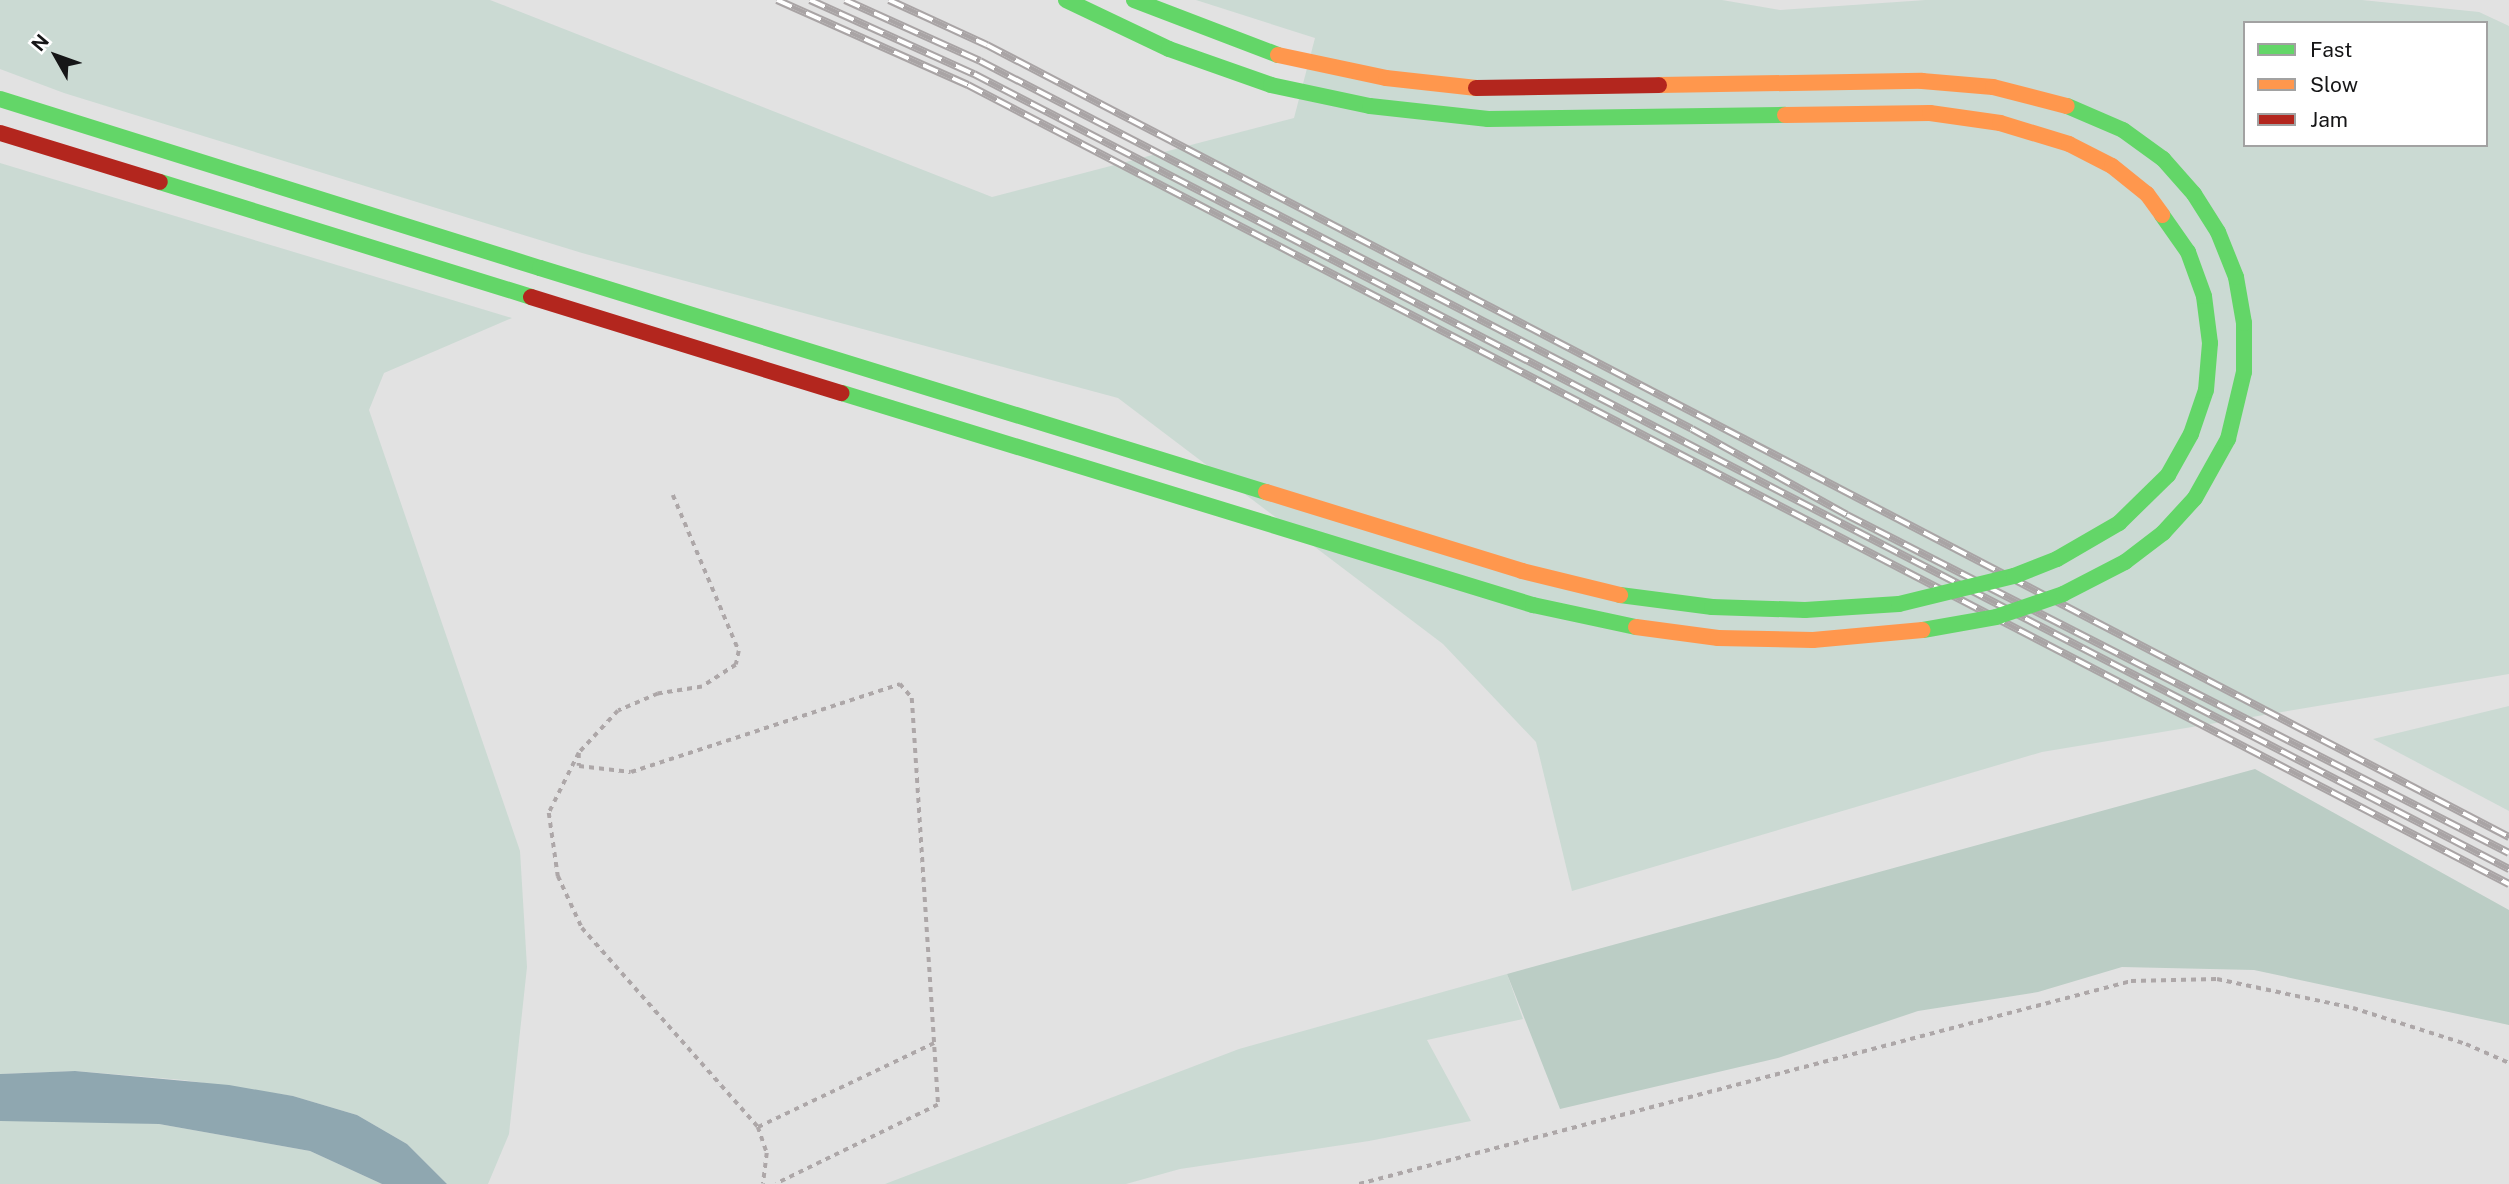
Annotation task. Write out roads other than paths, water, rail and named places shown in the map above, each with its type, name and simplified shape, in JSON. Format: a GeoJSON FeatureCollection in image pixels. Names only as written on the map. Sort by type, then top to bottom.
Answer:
{"type":"FeatureCollection","features":[{"type":"Feature","properties":{"kind":"highway"},"geometry":{"type":"LineString","coordinates":[[0,99],[1522,571],[1608,593],[1712,607],[1805,610],[1899,604],[1969,590],[2036,568],[2099,536],[2137,508],[2168,475],[2200,412],[2209,366],[2208,319],[2197,274],[2182,241],[2163,212],[2131,179],[2089,153],[2047,136],[1977,119],[1906,112],[1466,118],[1370,106],[1271,85],[1168,49],[1066,0]]}},
{"type":"Feature","properties":{"kind":"highway"},"geometry":{"type":"LineString","coordinates":[[0,133],[1533,606],[1625,626],[1718,638],[1813,640],[1891,635],[1974,622],[2052,598],[2125,562],[2163,533],[2195,498],[2228,439],[2240,397],[2245,346],[2241,300],[2222,242],[2194,194],[2163,159],[2123,130],[2081,110],[1993,87],[1922,81],[1479,89],[1385,78],[1278,55],[1203,30],[1134,0]]}},
{"type":"Feature","properties":{"kind":"water"},"geometry":{"type":"Polygon","coordinates":[[[75,1071],[229,1085],[293,1096],[357,1115],[407,1144],[447,1184],[382,1184],[310,1151],[159,1124],[0,1121],[0,1074],[75,1071]]]}},
{"type":"Feature","properties":{"kind":"railway"},"geometry":{"type":"LineString","coordinates":[[777,0],[968,85],[2509,884]]}},
{"type":"Feature","properties":{"kind":"railway"},"geometry":{"type":"LineString","coordinates":[[810,0],[974,74],[2509,869]]}},
{"type":"Feature","properties":{"kind":"railway"},"geometry":{"type":"LineString","coordinates":[[845,0],[980,61],[1692,429],[1847,515],[2509,853]]}},
{"type":"Feature","properties":{"kind":"railway"},"geometry":{"type":"LineString","coordinates":[[889,0],[987,45],[2509,837]]}}]}
